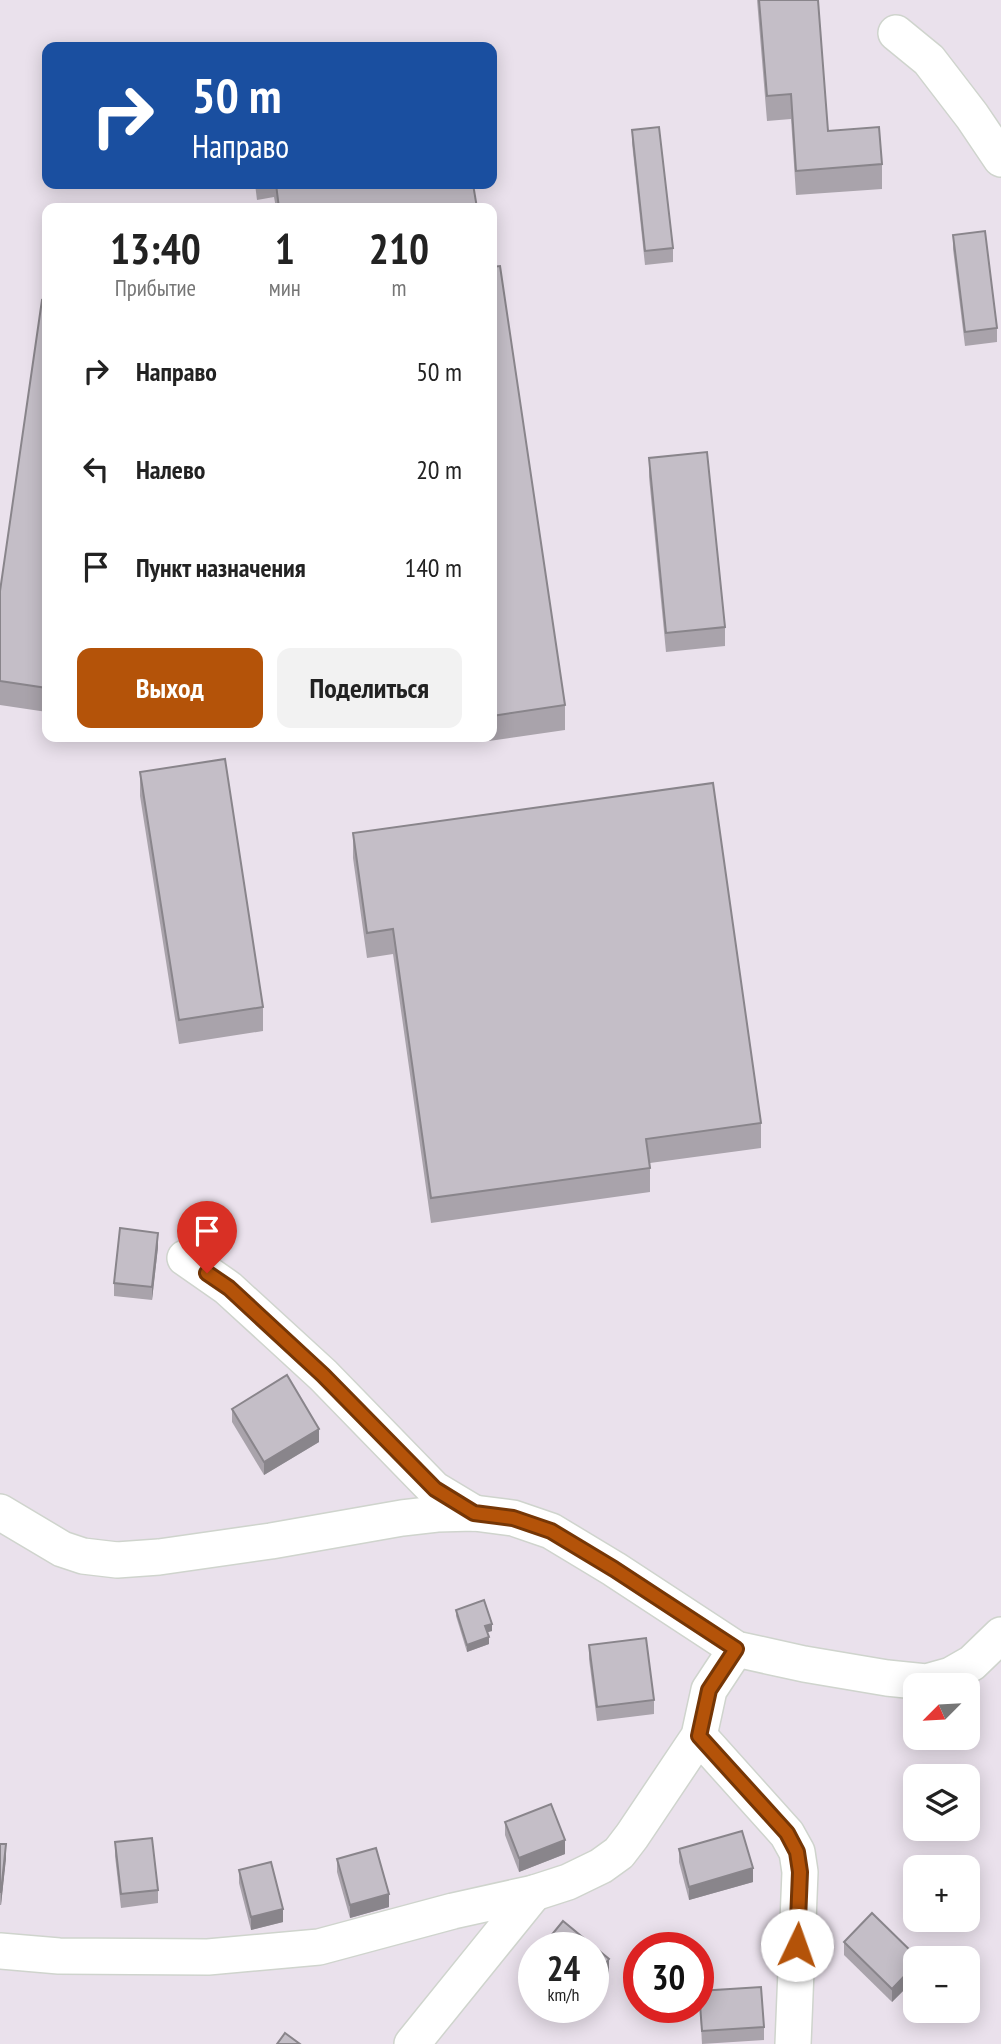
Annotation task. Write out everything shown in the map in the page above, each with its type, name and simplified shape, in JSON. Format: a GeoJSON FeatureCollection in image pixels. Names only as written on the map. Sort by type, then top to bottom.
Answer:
{"type":"FeatureCollection","features":[{"type":"Feature","properties":{"kind":"street"},"geometry":{"type":"LineString","coordinates":[[896,33],[929,60],[1001,159]]}},
{"type":"Feature","properties":{"kind":"street"},"geometry":{"type":"LineString","coordinates":[[185,1258],[229,1288],[323,1375],[435,1489],[474,1513]]}},
{"type":"Feature","properties":{"kind":"street"},"geometry":{"type":"LineString","coordinates":[[0,1512],[62,1549],[83,1556],[117,1560],[159,1557],[271,1541],[402,1518],[474,1513],[513,1518],[551,1531],[736,1649],[804,1664],[926,1682],[951,1675],[972,1663],[1001,1635]]}},
{"type":"Feature","properties":{"kind":"street"},"geometry":{"type":"LineString","coordinates":[[0,1951],[59,1956],[208,1957],[319,1947],[453,1911],[534,1893],[579,1877],[619,1853],[699,1736],[709,1690],[736,1649]]}},
{"type":"Feature","properties":{"kind":"street"},"geometry":{"type":"LineString","coordinates":[[699,1736],[787,1833],[797,1852],[800,1872],[793,2044]]}},
{"type":"Feature","properties":{"kind":"street"},"geometry":{"type":"LineString","coordinates":[[412,2044],[534,1893]]}},
{"type":"Feature","properties":{"kind":"building"},"geometry":{"type":"Polygon","coordinates":[[[759,0],[818,0],[828,131],[879,127],[882,164],[796,171],[791,94],[767,96],[759,0]]]}},
{"type":"Feature","properties":{"kind":"building"},"geometry":{"type":"Polygon","coordinates":[[[659,127],[673,248],[645,251],[632,130],[659,127]]]}},
{"type":"Feature","properties":{"kind":"building"},"geometry":{"type":"Polygon","coordinates":[[[277,189],[474,189],[476,203],[278,203],[277,189]]]}},
{"type":"Feature","properties":{"kind":"building"},"geometry":{"type":"Polygon","coordinates":[[[985,231],[997,328],[965,332],[953,235],[985,231]]]}},
{"type":"Feature","properties":{"kind":"building"},"geometry":{"type":"Polygon","coordinates":[[[497,266],[500,266],[565,705],[497,715],[497,266]]]}},
{"type":"Feature","properties":{"kind":"building"},"geometry":{"type":"Polygon","coordinates":[[[42,300],[42,687],[0,681],[0,591],[42,300]]]}},
{"type":"Feature","properties":{"kind":"building"},"geometry":{"type":"Polygon","coordinates":[[[707,452],[725,627],[666,633],[649,458],[707,452]]]}},
{"type":"Feature","properties":{"kind":"building"},"geometry":{"type":"Polygon","coordinates":[[[225,759],[263,1007],[179,1020],[140,772],[225,759]]]}},
{"type":"Feature","properties":{"kind":"building"},"geometry":{"type":"Polygon","coordinates":[[[713,783],[761,1123],[646,1139],[650,1168],[431,1198],[393,929],[367,933],[353,833],[713,783]]]}},
{"type":"Feature","properties":{"kind":"building"},"geometry":{"type":"Polygon","coordinates":[[[120,1228],[158,1233],[152,1287],[114,1283],[120,1228]]]}},
{"type":"Feature","properties":{"kind":"building"},"geometry":{"type":"Polygon","coordinates":[[[287,1375],[319,1429],[264,1462],[232,1409],[287,1375]]]}},
{"type":"Feature","properties":{"kind":"building"},"geometry":{"type":"Polygon","coordinates":[[[484,1600],[492,1624],[485,1626],[489,1637],[467,1645],[456,1610],[484,1600]]]}},
{"type":"Feature","properties":{"kind":"building"},"geometry":{"type":"Polygon","coordinates":[[[646,1638],[654,1700],[597,1707],[589,1645],[646,1638]]]}},
{"type":"Feature","properties":{"kind":"building"},"geometry":{"type":"Polygon","coordinates":[[[551,1804],[565,1840],[519,1858],[505,1822],[551,1804]]]}},
{"type":"Feature","properties":{"kind":"building"},"geometry":{"type":"Polygon","coordinates":[[[742,1831],[753,1868],[689,1887],[679,1849],[742,1831]]]}},
{"type":"Feature","properties":{"kind":"building"},"geometry":{"type":"Polygon","coordinates":[[[152,1838],[158,1890],[121,1894],[115,1842],[152,1838]]]}},
{"type":"Feature","properties":{"kind":"building"},"geometry":{"type":"Polygon","coordinates":[[[0,1844],[6,1844],[1,1892],[0,1892],[0,1844]]]}},
{"type":"Feature","properties":{"kind":"building"},"geometry":{"type":"Polygon","coordinates":[[[376,1848],[389,1894],[350,1905],[337,1859],[376,1848]]]}},
{"type":"Feature","properties":{"kind":"building"},"geometry":{"type":"Polygon","coordinates":[[[271,1862],[283,1909],[251,1917],[239,1870],[271,1862]]]}},
{"type":"Feature","properties":{"kind":"building"},"geometry":{"type":"Polygon","coordinates":[[[872,1913],[906,1946],[903,1946],[903,1978],[892,1989],[844,1942],[872,1913]]]}},
{"type":"Feature","properties":{"kind":"building"},"geometry":{"type":"Polygon","coordinates":[[[563,1921],[576,1932],[554,1932],[563,1921]]]}},
{"type":"Feature","properties":{"kind":"building"},"geometry":{"type":"Polygon","coordinates":[[[761,1987],[764,2027],[702,2031],[701,2023],[714,2023],[714,1990],[761,1987]]]}},
{"type":"Feature","properties":{"kind":"building"},"geometry":{"type":"Polygon","coordinates":[[[285,2033],[300,2044],[277,2044],[285,2033]]]}},
{"type":"Feature","properties":{"kind":"route"},"geometry":{"type":"LineString","coordinates":[[207,1273],[229,1288],[323,1375],[435,1489],[474,1513],[513,1518],[551,1531],[736,1649],[709,1690],[699,1736],[787,1833],[797,1852],[800,1872],[797,1945]]}}]}
